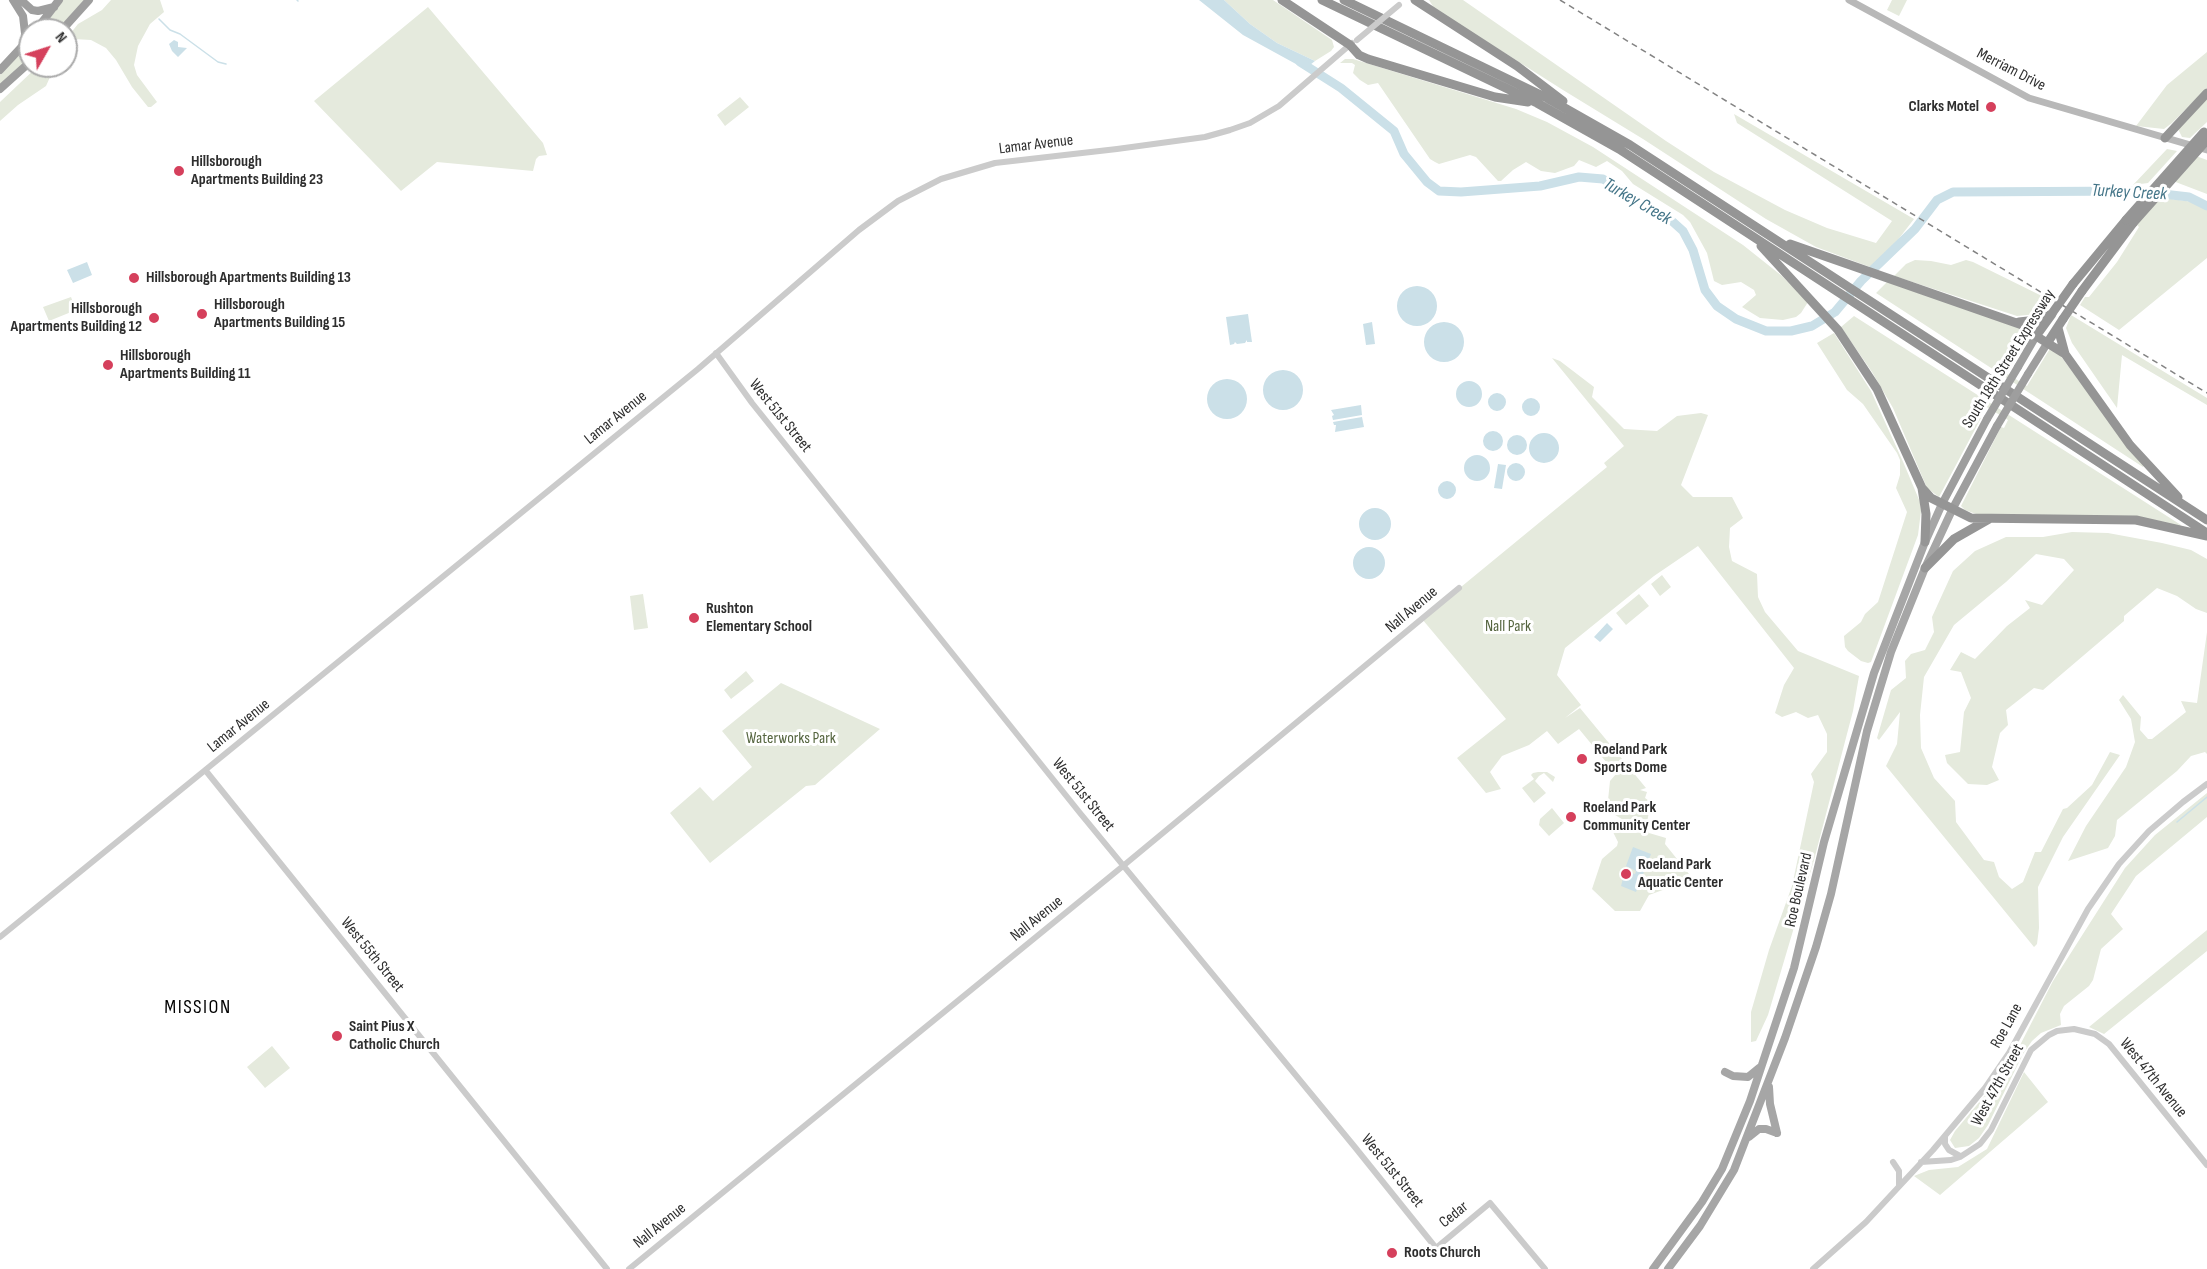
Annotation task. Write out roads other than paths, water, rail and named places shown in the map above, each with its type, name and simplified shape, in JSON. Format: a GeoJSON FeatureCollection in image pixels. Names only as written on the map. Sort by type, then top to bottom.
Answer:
{"type":"FeatureCollection","features":[{"type":"Feature","properties":{"kind":"highway"},"geometry":{"type":"LineString","coordinates":[[13,0],[23,18]]}},
{"type":"Feature","properties":{"kind":"highway"},"geometry":{"type":"LineString","coordinates":[[21,0],[32,10],[38,11],[56,4]]}},
{"type":"Feature","properties":{"kind":"highway"},"geometry":{"type":"LineString","coordinates":[[73,18],[89,0]]}},
{"type":"Feature","properties":{"kind":"highway"},"geometry":{"type":"LineString","coordinates":[[1282,0],[1353,43],[1359,54],[1389,66],[1495,97],[1537,103]]}},
{"type":"Feature","properties":{"kind":"highway"},"geometry":{"type":"LineString","coordinates":[[1322,0],[1537,103],[1619,149],[2207,535]]}},
{"type":"Feature","properties":{"kind":"highway"},"geometry":{"type":"LineString","coordinates":[[1344,0],[1584,117],[2207,520]]}},
{"type":"Feature","properties":{"kind":"highway"},"geometry":{"type":"LineString","coordinates":[[1415,0],[1517,66],[1584,117]]}},
{"type":"Feature","properties":{"kind":"highway"},"geometry":{"type":"LineString","coordinates":[[45,18],[56,4]]}},
{"type":"Feature","properties":{"kind":"highway"},"geometry":{"type":"LineString","coordinates":[[0,70],[18,51]]}},
{"type":"Feature","properties":{"kind":"highway"},"geometry":{"type":"LineString","coordinates":[[0,89],[18,73]]}},
{"type":"Feature","properties":{"kind":"highway"},"geometry":{"type":"LineString","coordinates":[[2164,138],[2207,93]]}},
{"type":"Feature","properties":{"kind":"highway","name":"South 18th Street Expressway"},"geometry":{"type":"LineString","coordinates":[[1942,504],[2018,366],[2073,284],[2206,134]]}},
{"type":"Feature","properties":{"kind":"highway","name":"South 18th Street Expressway"},"geometry":{"type":"LineString","coordinates":[[1953,508],[2028,374],[2129,222]]}},
{"type":"Feature","properties":{"kind":"highway"},"geometry":{"type":"LineString","coordinates":[[1751,235],[1805,292],[1852,349],[1887,407],[1922,488],[1926,514],[1925,542]]}},
{"type":"Feature","properties":{"kind":"highway"},"geometry":{"type":"LineString","coordinates":[[1773,238],[2025,326],[2065,354],[2130,445],[2188,508]]}},
{"type":"Feature","properties":{"kind":"highway"},"geometry":{"type":"LineString","coordinates":[[2017,322],[2037,320],[2053,313]]}},
{"type":"Feature","properties":{"kind":"highway"},"geometry":{"type":"LineString","coordinates":[[2061,323],[2065,354]]}},
{"type":"Feature","properties":{"kind":"highway"},"geometry":{"type":"LineString","coordinates":[[1922,488],[1931,498],[1971,518],[2136,520],[2207,535]]}},
{"type":"Feature","properties":{"kind":"highway"},"geometry":{"type":"LineString","coordinates":[[1926,568],[1954,539],[1991,518]]}},
{"type":"Feature","properties":{"kind":"main road","name":"Merriam Drive"},"geometry":{"type":"LineString","coordinates":[[1848,0],[2029,98],[2207,150]]}},
{"type":"Feature","properties":{"kind":"main road","name":"Roe Boulevard"},"geometry":{"type":"LineString","coordinates":[[1653,1269],[1702,1202],[1722,1169],[1744,1118],[1794,968],[1824,842],[1874,673],[1942,504]]}},
{"type":"Feature","properties":{"kind":"main road","name":"Roe Boulevard"},"geometry":{"type":"LineString","coordinates":[[1668,1269],[1710,1210],[1734,1170],[1769,1082],[1816,947],[1874,708],[1891,652],[1953,508]]}},
{"type":"Feature","properties":{"kind":"main road"},"geometry":{"type":"LineString","coordinates":[[1725,1072],[1733,1076],[1748,1077],[1762,1065]]}},
{"type":"Feature","properties":{"kind":"main road"},"geometry":{"type":"LineString","coordinates":[[1746,1140],[1759,1129],[1766,1128],[1777,1133],[1770,1104],[1769,1082]]}},
{"type":"Feature","properties":{"kind":"street","name":"Lamar Avenue"},"geometry":{"type":"LineString","coordinates":[[0,937],[716,353],[866,224],[898,201],[929,184],[960,172],[995,163],[1220,134],[1261,118],[1279,106],[1402,2]]}},
{"type":"Feature","properties":{"kind":"street","name":"West 51st Street"},"geometry":{"type":"LineString","coordinates":[[716,353],[760,412],[1123,866],[1436,1248]]}},
{"type":"Feature","properties":{"kind":"street","name":"Nall Avenue"},"geometry":{"type":"LineString","coordinates":[[629,1269],[1459,588]]}},
{"type":"Feature","properties":{"kind":"street","name":"West 55th Street"},"geometry":{"type":"LineString","coordinates":[[206,771],[607,1269]]}},
{"type":"Feature","properties":{"kind":"street","name":"Roe Lane"},"geometry":{"type":"LineString","coordinates":[[1813,1269],[1851,1237],[1945,1136],[1998,1070],[2079,924],[2119,864],[2149,831],[2207,784]]}},
{"type":"Feature","properties":{"kind":"street","name":"West 47th Street"},"geometry":{"type":"LineString","coordinates":[[1921,1162],[1936,1162],[1960,1157],[1980,1144],[1990,1130],[2031,1050],[2049,1035],[2066,1029]]}},
{"type":"Feature","properties":{"kind":"street","name":"West 47th Avenue"},"geometry":{"type":"LineString","coordinates":[[2066,1029],[2088,1031],[2109,1044],[2207,1165]]}},
{"type":"Feature","properties":{"kind":"street"},"geometry":{"type":"LineString","coordinates":[[1945,1136],[1949,1150],[1960,1157]]}},
{"type":"Feature","properties":{"kind":"street"},"geometry":{"type":"LineString","coordinates":[[1893,1162],[1899,1170],[1899,1186]]}},
{"type":"Feature","properties":{"kind":"street","name":"Cedar"},"geometry":{"type":"LineString","coordinates":[[1436,1248],[1490,1203],[1545,1269]]}},
{"type":"Feature","properties":{"kind":"water"},"geometry":{"type":"Polygon","coordinates":[[[1199,0],[1224,0],[1250,24],[1277,43],[1315,61],[1305,69],[1243,35],[1199,0]]]}},
{"type":"Feature","properties":{"kind":"water"},"geometry":{"type":"Polygon","coordinates":[[[174,40],[178,42],[178,47],[187,48],[178,57],[169,44],[174,40]]]}},
{"type":"Feature","properties":{"kind":"water"},"geometry":{"type":"Polygon","coordinates":[[[87,262],[92,275],[73,283],[67,270],[87,262]]]}},
{"type":"Feature","properties":{"kind":"water"},"geometry":{"type":"Polygon","coordinates":[[[1417,286],[1431,292],[1437,306],[1431,320],[1417,326],[1403,320],[1397,306],[1403,292],[1417,286]]]}},
{"type":"Feature","properties":{"kind":"water"},"geometry":{"type":"Polygon","coordinates":[[[1248,314],[1252,342],[1247,342],[1247,340],[1245,343],[1235,342],[1230,345],[1226,317],[1248,314]]]}},
{"type":"Feature","properties":{"kind":"water"},"geometry":{"type":"Polygon","coordinates":[[[1372,322],[1375,344],[1366,345],[1363,324],[1372,322]]]}},
{"type":"Feature","properties":{"kind":"water"},"geometry":{"type":"Polygon","coordinates":[[[1444,322],[1458,328],[1464,342],[1458,356],[1444,362],[1430,356],[1424,342],[1430,328],[1444,322]]]}},
{"type":"Feature","properties":{"kind":"water"},"geometry":{"type":"Polygon","coordinates":[[[1283,370],[1297,376],[1303,390],[1297,404],[1283,410],[1269,404],[1263,390],[1269,376],[1283,370]]]}},
{"type":"Feature","properties":{"kind":"water"},"geometry":{"type":"Polygon","coordinates":[[[1227,379],[1241,385],[1247,399],[1241,413],[1227,419],[1213,413],[1207,399],[1213,385],[1227,379]]]}},
{"type":"Feature","properties":{"kind":"water"},"geometry":{"type":"Polygon","coordinates":[[[1469,381],[1478,385],[1482,394],[1478,403],[1469,407],[1460,403],[1456,394],[1460,385],[1469,381]]]}},
{"type":"Feature","properties":{"kind":"water"},"geometry":{"type":"Polygon","coordinates":[[[1497,393],[1503,396],[1506,402],[1503,408],[1497,411],[1491,408],[1488,402],[1491,396],[1497,393]]]}},
{"type":"Feature","properties":{"kind":"water"},"geometry":{"type":"Polygon","coordinates":[[[1531,398],[1537,401],[1540,407],[1537,413],[1531,416],[1525,413],[1522,407],[1525,401],[1531,398]]]}},
{"type":"Feature","properties":{"kind":"water"},"geometry":{"type":"Polygon","coordinates":[[[1361,405],[1362,415],[1333,420],[1334,415],[1331,410],[1361,405]]]}},
{"type":"Feature","properties":{"kind":"water"},"geometry":{"type":"Polygon","coordinates":[[[1362,417],[1364,427],[1335,432],[1336,425],[1333,422],[1362,417]]]}},
{"type":"Feature","properties":{"kind":"water"},"geometry":{"type":"Polygon","coordinates":[[[1493,431],[1500,434],[1503,441],[1500,448],[1493,451],[1486,448],[1483,441],[1486,434],[1493,431]]]}},
{"type":"Feature","properties":{"kind":"water"},"geometry":{"type":"Polygon","coordinates":[[[1544,433],[1550,434],[1558,442],[1558,454],[1550,462],[1544,463],[1538,462],[1530,454],[1529,448],[1530,442],[1538,434],[1544,433]]]}},
{"type":"Feature","properties":{"kind":"water"},"geometry":{"type":"Polygon","coordinates":[[[1517,435],[1524,438],[1527,445],[1524,452],[1517,455],[1510,452],[1507,445],[1510,438],[1517,435]]]}},
{"type":"Feature","properties":{"kind":"water"},"geometry":{"type":"Polygon","coordinates":[[[1477,455],[1486,459],[1490,468],[1486,477],[1477,481],[1468,477],[1464,468],[1468,459],[1477,455]]]}},
{"type":"Feature","properties":{"kind":"water"},"geometry":{"type":"Polygon","coordinates":[[[1516,463],[1522,466],[1525,472],[1522,478],[1516,481],[1510,478],[1507,472],[1510,466],[1516,463]]]}},
{"type":"Feature","properties":{"kind":"water"},"geometry":{"type":"Polygon","coordinates":[[[1498,464],[1506,465],[1502,489],[1494,488],[1498,464]]]}},
{"type":"Feature","properties":{"kind":"water"},"geometry":{"type":"Polygon","coordinates":[[[1447,481],[1455,486],[1456,490],[1451,498],[1447,499],[1439,494],[1438,490],[1443,482],[1447,481]]]}},
{"type":"Feature","properties":{"kind":"water"},"geometry":{"type":"Polygon","coordinates":[[[1375,508],[1387,512],[1391,524],[1387,536],[1375,540],[1363,536],[1359,524],[1363,512],[1375,508]]]}},
{"type":"Feature","properties":{"kind":"water"},"geometry":{"type":"Polygon","coordinates":[[[1369,547],[1381,551],[1385,563],[1381,575],[1369,579],[1357,575],[1353,563],[1357,551],[1369,547]]]}},
{"type":"Feature","properties":{"kind":"water"},"geometry":{"type":"Polygon","coordinates":[[[1607,623],[1613,629],[1600,642],[1594,637],[1607,623]]]}},
{"type":"Feature","properties":{"kind":"water"},"geometry":{"type":"Polygon","coordinates":[[[1633,847],[1651,854],[1636,892],[1621,886],[1625,871],[1635,874],[1636,871],[1626,866],[1633,847]]]}},
{"type":"Feature","properties":{"kind":"waterway"},"geometry":{"type":"LineString","coordinates":[[159,19],[170,30],[180,34],[218,62],[226,64]]}},
{"type":"Feature","properties":{"kind":"waterway","name":"Turkey Creek"},"geometry":{"type":"LineString","coordinates":[[1300,62],[1341,88],[1394,131],[1404,154],[1427,182],[1439,191],[1461,192],[1540,186],[1579,177],[1603,179],[1673,222],[1683,231],[1693,250],[1705,290],[1717,306],[1736,319],[1766,331],[1791,331],[1812,326],[1835,312],[1861,281],[1915,229],[1937,200],[1953,192],[2137,191],[2189,197],[2207,206]]}},
{"type":"Feature","properties":{"kind":"waterway"},"geometry":{"type":"LineString","coordinates":[[2177,822],[2207,797]]}},
{"type":"Feature","properties":{"kind":"railway"},"geometry":{"type":"LineString","coordinates":[[1560,0],[2207,393]]}},
{"type":"Feature","properties":{"kind":"place","name":"Clarks Motel"},"geometry":{"type":"Point","coordinates":[1991,107]}},
{"type":"Feature","properties":{"kind":"place","name":"Hillsborough Apartments Building 23"},"geometry":{"type":"Point","coordinates":[179,171]}},
{"type":"Feature","properties":{"kind":"place","name":"Hillsborough Apartments Building 13"},"geometry":{"type":"Point","coordinates":[134,278]}},
{"type":"Feature","properties":{"kind":"place","name":"Hillsborough Apartments Building 15"},"geometry":{"type":"Point","coordinates":[202,314]}},
{"type":"Feature","properties":{"kind":"place","name":"Hillsborough Apartments Building 12"},"geometry":{"type":"Point","coordinates":[154,318]}},
{"type":"Feature","properties":{"kind":"place","name":"Hillsborough Apartments Building 11"},"geometry":{"type":"Point","coordinates":[108,365]}},
{"type":"Feature","properties":{"kind":"place","name":"Rushton Elementary School"},"geometry":{"type":"Point","coordinates":[694,618]}},
{"type":"Feature","properties":{"kind":"place","name":"Roeland Park Sports Dome"},"geometry":{"type":"Point","coordinates":[1582,759]}},
{"type":"Feature","properties":{"kind":"place","name":"Roeland Park Community Center"},"geometry":{"type":"Point","coordinates":[1571,817]}},
{"type":"Feature","properties":{"kind":"place","name":"Roeland Park Aquatic Center"},"geometry":{"type":"Point","coordinates":[1626,874]}},
{"type":"Feature","properties":{"kind":"place","name":"Saint Pius X Catholic Church"},"geometry":{"type":"Point","coordinates":[337,1036]}},
{"type":"Feature","properties":{"kind":"place","name":"Roots Church"},"geometry":{"type":"Point","coordinates":[1392,1253]}},
{"type":"Feature","properties":{"kind":"district","name":"MISSION"},"geometry":{"type":"Point","coordinates":[198,1008]}},
{"type":"Feature","properties":{"kind":"park label","name":"Nall Park"},"geometry":{"type":"Point","coordinates":[1508,627]}},
{"type":"Feature","properties":{"kind":"park label","name":"Waterworks Park"},"geometry":{"type":"Point","coordinates":[791,739]}}]}
